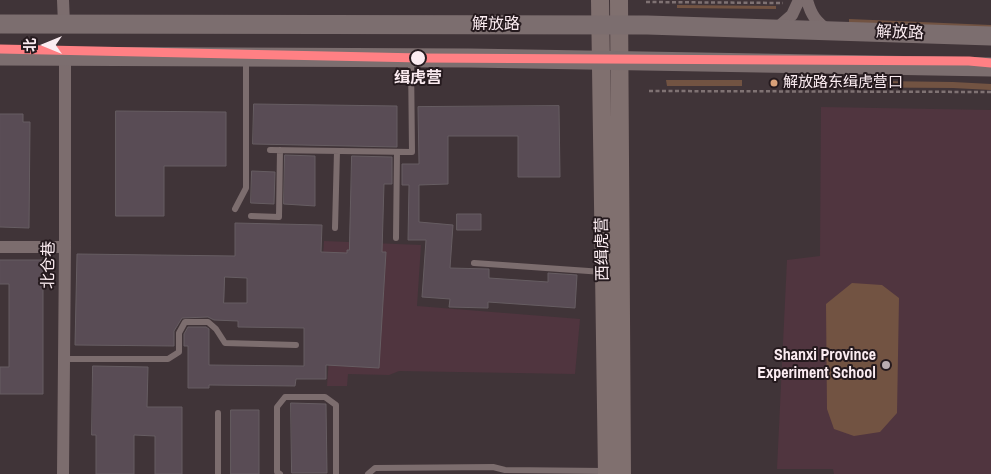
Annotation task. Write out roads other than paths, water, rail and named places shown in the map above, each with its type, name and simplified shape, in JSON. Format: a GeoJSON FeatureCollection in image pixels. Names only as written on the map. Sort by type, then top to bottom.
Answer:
{"type":"FeatureCollection","features":[{"type":"Feature","properties":{"kind":"main road","name":"西缉虎营"},"geometry":{"type":"LineString","coordinates":[[600,0],[604,272],[612,473]]}},
{"type":"Feature","properties":{"kind":"main road","name":"西缉虎营"},"geometry":{"type":"LineString","coordinates":[[612,473],[620,60],[619,0]]}},
{"type":"Feature","properties":{"kind":"main road","name":"解放路"},"geometry":{"type":"LineString","coordinates":[[0,24],[620,25],[991,36]]}},
{"type":"Feature","properties":{"kind":"main road","name":"解放路"},"geometry":{"type":"LineString","coordinates":[[0,56],[620,60],[991,67]]}},
{"type":"Feature","properties":{"kind":"street"},"geometry":{"type":"LineString","coordinates":[[63,0],[64,24]]}},
{"type":"Feature","properties":{"kind":"street"},"geometry":{"type":"LineString","coordinates":[[776,29],[792,15],[799,0]]}},
{"type":"Feature","properties":{"kind":"street"},"geometry":{"type":"LineString","coordinates":[[807,0],[811,15],[818,24],[828,31]]}},
{"type":"Feature","properties":{"kind":"street","name":"北仓巷"},"geometry":{"type":"LineString","coordinates":[[63,474],[65,56]]}},
{"type":"Feature","properties":{"kind":"street"},"geometry":{"type":"LineString","coordinates":[[0,247],[65,247]]}},
{"type":"Feature","properties":{"kind":"lane"},"geometry":{"type":"LineString","coordinates":[[235,209],[246,188],[246,57]]}},
{"type":"Feature","properties":{"kind":"lane"},"geometry":{"type":"LineString","coordinates":[[270,150],[412,152],[411,58]]}},
{"type":"Feature","properties":{"kind":"lane"},"geometry":{"type":"LineString","coordinates":[[251,216],[279,217],[280,150]]}},
{"type":"Feature","properties":{"kind":"lane"},"geometry":{"type":"LineString","coordinates":[[335,228],[337,151]]}},
{"type":"Feature","properties":{"kind":"lane"},"geometry":{"type":"LineString","coordinates":[[396,238],[397,152]]}},
{"type":"Feature","properties":{"kind":"lane"},"geometry":{"type":"LineString","coordinates":[[474,263],[604,272]]}},
{"type":"Feature","properties":{"kind":"lane"},"geometry":{"type":"LineString","coordinates":[[64,359],[168,359],[179,352],[179,333],[185,322],[208,322],[216,329],[225,343],[296,345]]}},
{"type":"Feature","properties":{"kind":"lane"},"geometry":{"type":"LineString","coordinates":[[280,474],[277,472],[277,407],[285,397],[325,397],[336,405],[336,474]]}},
{"type":"Feature","properties":{"kind":"lane"},"geometry":{"type":"LineString","coordinates":[[218,413],[218,474]]}},
{"type":"Feature","properties":{"kind":"lane"},"geometry":{"type":"LineString","coordinates":[[368,474],[376,468],[493,467],[505,472],[612,473]]}},
{"type":"Feature","properties":{"kind":"place","name":"缉虎营"},"geometry":{"type":"Point","coordinates":[418,58]}},
{"type":"Feature","properties":{"kind":"place","name":"解放路东缉虎营口"},"geometry":{"type":"Point","coordinates":[774,83]}},
{"type":"Feature","properties":{"kind":"place","name":"Shanxi Province Experiment School"},"geometry":{"type":"Point","coordinates":[886,365]}}]}
